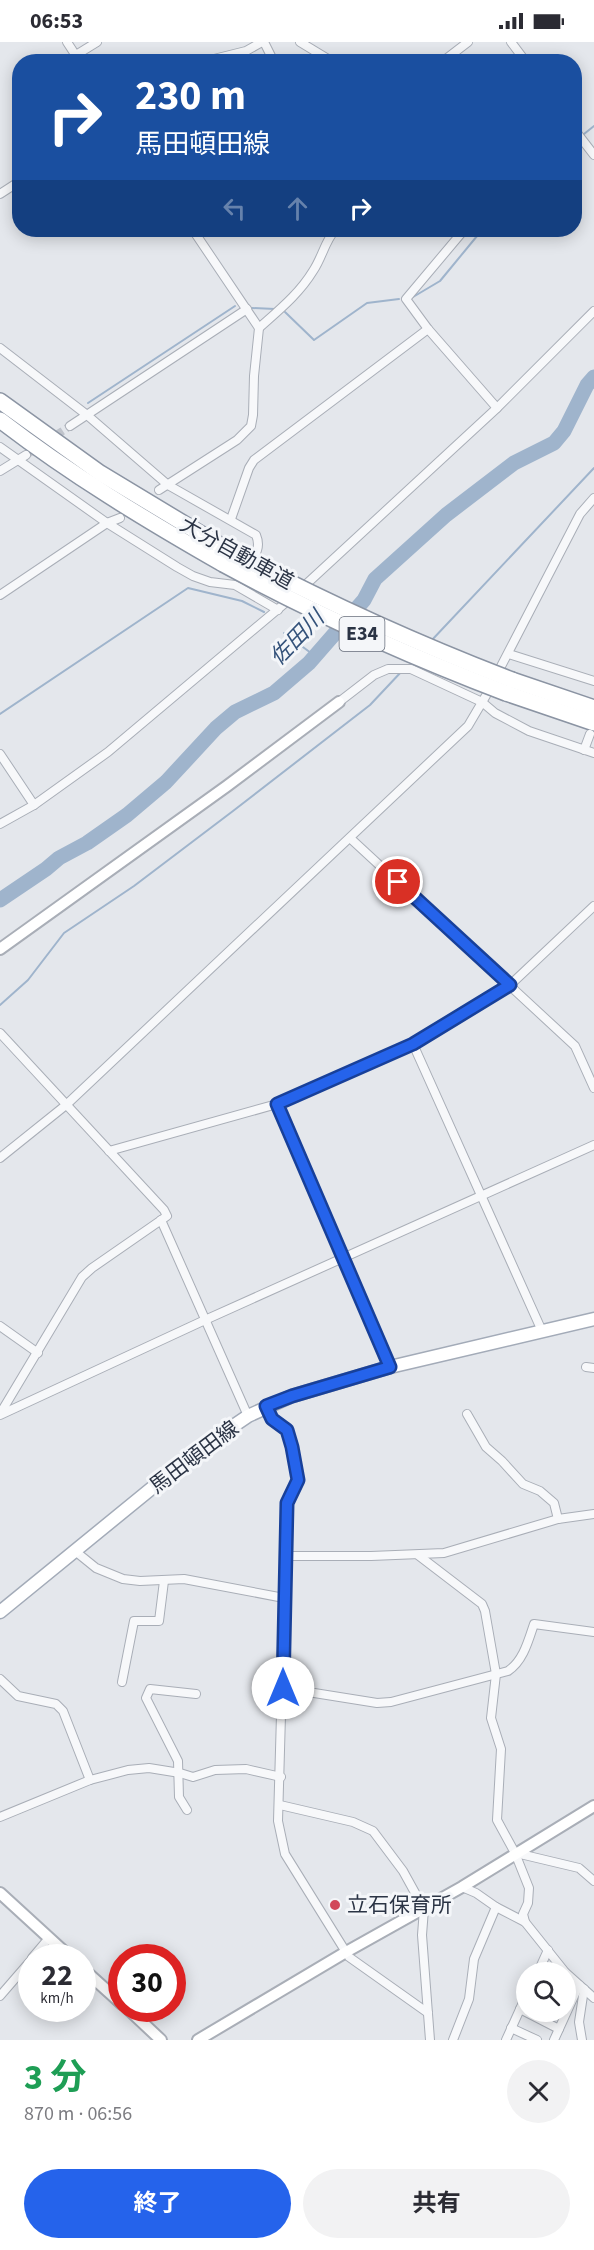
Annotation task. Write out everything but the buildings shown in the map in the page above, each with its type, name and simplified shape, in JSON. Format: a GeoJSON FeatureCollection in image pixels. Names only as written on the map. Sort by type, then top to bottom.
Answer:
{"type":"FeatureCollection","features":[{"type":"Feature","properties":{"kind":"highway","name":"大分自動車道"},"geometry":{"type":"LineString","coordinates":[[0,401],[100,473],[227,558]]}},
{"type":"Feature","properties":{"kind":"highway","name":"大分自動車道"},"geometry":{"type":"LineString","coordinates":[[0,420],[142,517],[227,558],[316,596],[509,687],[592,729]]}},
{"type":"Feature","properties":{"kind":"highway","name":"大分自動車道"},"geometry":{"type":"LineString","coordinates":[[509,687],[594,708]]}},
{"type":"Feature","properties":{"kind":"main road","name":"馬田頓田線"},"geometry":{"type":"LineString","coordinates":[[0,1612],[201,1448],[266,1406],[390,1367],[594,1319]]}},
{"type":"Feature","properties":{"kind":"street"},"geometry":{"type":"LineString","coordinates":[[83,54],[97,42]]}},
{"type":"Feature","properties":{"kind":"street"},"geometry":{"type":"LineString","coordinates":[[234,54],[263,42]]}},
{"type":"Feature","properties":{"kind":"street"},"geometry":{"type":"LineString","coordinates":[[300,42],[315,54]]}},
{"type":"Feature","properties":{"kind":"street"},"geometry":{"type":"LineString","coordinates":[[452,54],[468,42]]}},
{"type":"Feature","properties":{"kind":"street"},"geometry":{"type":"LineString","coordinates":[[582,140],[594,155]]}},
{"type":"Feature","properties":{"kind":"street"},"geometry":{"type":"LineString","coordinates":[[159,490],[237,440],[251,426],[259,328],[198,237]]}},
{"type":"Feature","properties":{"kind":"street"},"geometry":{"type":"LineString","coordinates":[[259,328],[301,289],[315,269],[328,237]]}},
{"type":"Feature","properties":{"kind":"street"},"geometry":{"type":"LineString","coordinates":[[458,237],[406,299],[428,329],[496,408]]}},
{"type":"Feature","properties":{"kind":"street"},"geometry":{"type":"LineString","coordinates":[[70,426],[247,309]]}},
{"type":"Feature","properties":{"kind":"street"},"geometry":{"type":"LineString","coordinates":[[0,824],[34,805],[108,752],[278,610],[496,408],[594,311]]}},
{"type":"Feature","properties":{"kind":"street"},"geometry":{"type":"LineString","coordinates":[[231,519],[254,460],[428,329]]}},
{"type":"Feature","properties":{"kind":"street"},"geometry":{"type":"LineString","coordinates":[[0,348],[87,415],[168,485],[256,535],[259,542],[258,551],[235,585]]}},
{"type":"Feature","properties":{"kind":"street"},"geometry":{"type":"LineString","coordinates":[[0,447],[107,523],[193,576],[210,582],[235,585],[278,610]]}},
{"type":"Feature","properties":{"kind":"street"},"geometry":{"type":"LineString","coordinates":[[0,471],[26,455]]}},
{"type":"Feature","properties":{"kind":"street"},"geometry":{"type":"LineString","coordinates":[[0,1158],[66,1105],[468,726],[509,654],[580,514],[594,498]]}},
{"type":"Feature","properties":{"kind":"street"},"geometry":{"type":"LineString","coordinates":[[0,595],[107,523],[120,518]]}},
{"type":"Feature","properties":{"kind":"street"},"geometry":{"type":"LineString","coordinates":[[509,654],[594,681]]}},
{"type":"Feature","properties":{"kind":"street"},"geometry":{"type":"LineString","coordinates":[[0,949],[218,793],[374,675],[388,669],[411,669],[482,702],[495,713],[529,731],[594,753]]}},
{"type":"Feature","properties":{"kind":"street"},"geometry":{"type":"LineString","coordinates":[[584,750],[592,729]]}},
{"type":"Feature","properties":{"kind":"street"},"geometry":{"type":"LineString","coordinates":[[0,754],[34,805]]}},
{"type":"Feature","properties":{"kind":"street"},"geometry":{"type":"LineString","coordinates":[[350,838],[575,1046],[594,1088]]}},
{"type":"Feature","properties":{"kind":"street"},"geometry":{"type":"LineString","coordinates":[[109,1151],[277,1104],[413,1044],[510,985],[594,906]]}},
{"type":"Feature","properties":{"kind":"street"},"geometry":{"type":"LineString","coordinates":[[0,1034],[164,1210],[167,1216],[82,1277],[0,1415]]}},
{"type":"Feature","properties":{"kind":"street"},"geometry":{"type":"LineString","coordinates":[[413,1044],[542,1331]]}},
{"type":"Feature","properties":{"kind":"street"},"geometry":{"type":"LineString","coordinates":[[277,1104],[390,1367]]}},
{"type":"Feature","properties":{"kind":"street"},"geometry":{"type":"LineString","coordinates":[[0,1415],[594,1145]]}},
{"type":"Feature","properties":{"kind":"street"},"geometry":{"type":"LineString","coordinates":[[160,1220],[248,1416]]}},
{"type":"Feature","properties":{"kind":"street"},"geometry":{"type":"LineString","coordinates":[[0,1326],[38,1353]]}},
{"type":"Feature","properties":{"kind":"street"},"geometry":{"type":"LineString","coordinates":[[266,1406],[272,1419],[287,1430],[298,1480],[287,1503],[279,1821],[285,1854],[349,1957],[428,2013]]}},
{"type":"Feature","properties":{"kind":"street"},"geometry":{"type":"LineString","coordinates":[[467,1414],[486,1447],[523,1484],[540,1491],[554,1503],[558,1519]]}},
{"type":"Feature","properties":{"kind":"street"},"geometry":{"type":"LineString","coordinates":[[286,1556],[444,1553],[558,1519],[594,1514]]}},
{"type":"Feature","properties":{"kind":"street"},"geometry":{"type":"LineString","coordinates":[[75,1551],[96,1568],[123,1579],[164,1581],[184,1579],[284,1598]]}},
{"type":"Feature","properties":{"kind":"street"},"geometry":{"type":"LineString","coordinates":[[418,1555],[482,1604],[485,1611],[496,1674],[491,1719],[501,1749],[497,1820],[515,1853],[529,1888],[528,1903],[522,1914],[525,1922],[557,1962]]}},
{"type":"Feature","properties":{"kind":"street"},"geometry":{"type":"LineString","coordinates":[[122,1682],[134,1621],[159,1621],[164,1581]]}},
{"type":"Feature","properties":{"kind":"street"},"geometry":{"type":"LineString","coordinates":[[283,1688],[377,1703],[391,1702],[508,1671],[516,1665],[527,1646],[534,1624],[594,1632]]}},
{"type":"Feature","properties":{"kind":"street"},"geometry":{"type":"LineString","coordinates":[[0,1679],[18,1696],[56,1704],[63,1711],[90,1780]]}},
{"type":"Feature","properties":{"kind":"street"},"geometry":{"type":"LineString","coordinates":[[187,1810],[179,1797],[178,1761],[146,1698],[150,1689],[196,1694]]}},
{"type":"Feature","properties":{"kind":"street"},"geometry":{"type":"LineString","coordinates":[[0,1817],[90,1780],[128,1770],[149,1768],[193,1777],[215,1770],[246,1769],[281,1777]]}},
{"type":"Feature","properties":{"kind":"street"},"geometry":{"type":"LineString","coordinates":[[280,1805],[353,1822],[373,1831],[403,1871],[424,1909],[422,1935],[430,2040]]}},
{"type":"Feature","properties":{"kind":"street"},"geometry":{"type":"LineString","coordinates":[[198,2040],[346,1952],[462,1887],[594,1806]]}},
{"type":"Feature","properties":{"kind":"street"},"geometry":{"type":"LineString","coordinates":[[515,1853],[579,1868],[594,1881]]}},
{"type":"Feature","properties":{"kind":"street"},"geometry":{"type":"LineString","coordinates":[[462,1887],[525,1922]]}},
{"type":"Feature","properties":{"kind":"street"},"geometry":{"type":"LineString","coordinates":[[0,1893],[56,1944]]}},
{"type":"Feature","properties":{"kind":"street"},"geometry":{"type":"LineString","coordinates":[[453,2040],[469,1999],[474,1959],[496,1907]]}},
{"type":"Feature","properties":{"kind":"street"},"geometry":{"type":"LineString","coordinates":[[44,1944],[49,1938]]}},
{"type":"Feature","properties":{"kind":"street"},"geometry":{"type":"LineString","coordinates":[[542,1962],[548,1950]]}},
{"type":"Feature","properties":{"kind":"street"},"geometry":{"type":"LineString","coordinates":[[0,1996],[18,1975]]}},
{"type":"Feature","properties":{"kind":"street"},"geometry":{"type":"LineString","coordinates":[[96,1981],[108,1991]]}},
{"type":"Feature","properties":{"kind":"street"},"geometry":{"type":"LineString","coordinates":[[576,1983],[594,1998]]}},
{"type":"Feature","properties":{"kind":"street"},"geometry":{"type":"LineString","coordinates":[[576,1995],[581,1987]]}},
{"type":"Feature","properties":{"kind":"street"},"geometry":{"type":"LineString","coordinates":[[581,1987],[582,2040]]}},
{"type":"Feature","properties":{"kind":"street"},"geometry":{"type":"LineString","coordinates":[[576,2015],[580,2017]]}},
{"type":"Feature","properties":{"kind":"street"},"geometry":{"type":"LineString","coordinates":[[506,2040],[516,2018]]}},
{"type":"Feature","properties":{"kind":"street"},"geometry":{"type":"LineString","coordinates":[[142,2022],[161,2040]]}},
{"type":"Feature","properties":{"kind":"street"},"geometry":{"type":"LineString","coordinates":[[547,2022],[559,2028]]}},
{"type":"Feature","properties":{"kind":"street"},"geometry":{"type":"LineString","coordinates":[[554,2040],[561,2022]]}},
{"type":"Feature","properties":{"kind":"street"},"geometry":{"type":"LineString","coordinates":[[512,2028],[537,2040]]}},
{"type":"Feature","properties":{"kind":"waterway"},"geometry":{"type":"LineString","coordinates":[[582,136],[594,126]]}},
{"type":"Feature","properties":{"kind":"waterway"},"geometry":{"type":"LineString","coordinates":[[413,297],[440,281],[476,237]]}},
{"type":"Feature","properties":{"kind":"waterway"},"geometry":{"type":"LineString","coordinates":[[285,312],[314,340],[367,303],[399,299]]}},
{"type":"Feature","properties":{"kind":"waterway"},"geometry":{"type":"LineString","coordinates":[[88,403],[235,306]]}},
{"type":"Feature","properties":{"kind":"waterway"},"geometry":{"type":"LineString","coordinates":[[252,308],[275,309]]}},
{"type":"Feature","properties":{"kind":"waterway","name":"佐田川"},"geometry":{"type":"LineString","coordinates":[[0,900],[59,858],[87,843],[127,815],[166,782],[216,728],[235,712],[274,693],[309,663],[364,600],[375,579],[446,515],[514,463],[554,443],[564,431],[587,385],[594,377]]}},
{"type":"Feature","properties":{"kind":"waterway"},"geometry":{"type":"LineString","coordinates":[[431,641],[594,468]]}},
{"type":"Feature","properties":{"kind":"waterway"},"geometry":{"type":"LineString","coordinates":[[0,714],[188,588],[242,601],[264,612]]}},
{"type":"Feature","properties":{"kind":"waterway"},"geometry":{"type":"LineString","coordinates":[[284,633],[315,656]]}},
{"type":"Feature","properties":{"kind":"waterway"},"geometry":{"type":"LineString","coordinates":[[0,1005],[28,980],[64,933],[134,886],[370,705],[402,671]]}},
{"type":"Feature","properties":{"kind":"tunnel"},"geometry":{"type":"LineString","coordinates":[[26,455],[70,426]]}},
{"type":"Feature","properties":{"kind":"place","name":"立石保育所"},"geometry":{"type":"Point","coordinates":[335,1905]}},
{"type":"Feature","properties":{"kind":"route"},"geometry":{"type":"LineString","coordinates":[[283,1688],[287,1503],[298,1480],[287,1430],[272,1419],[266,1406],[390,1367],[277,1104],[413,1044],[510,985],[398,882]]}}]}
